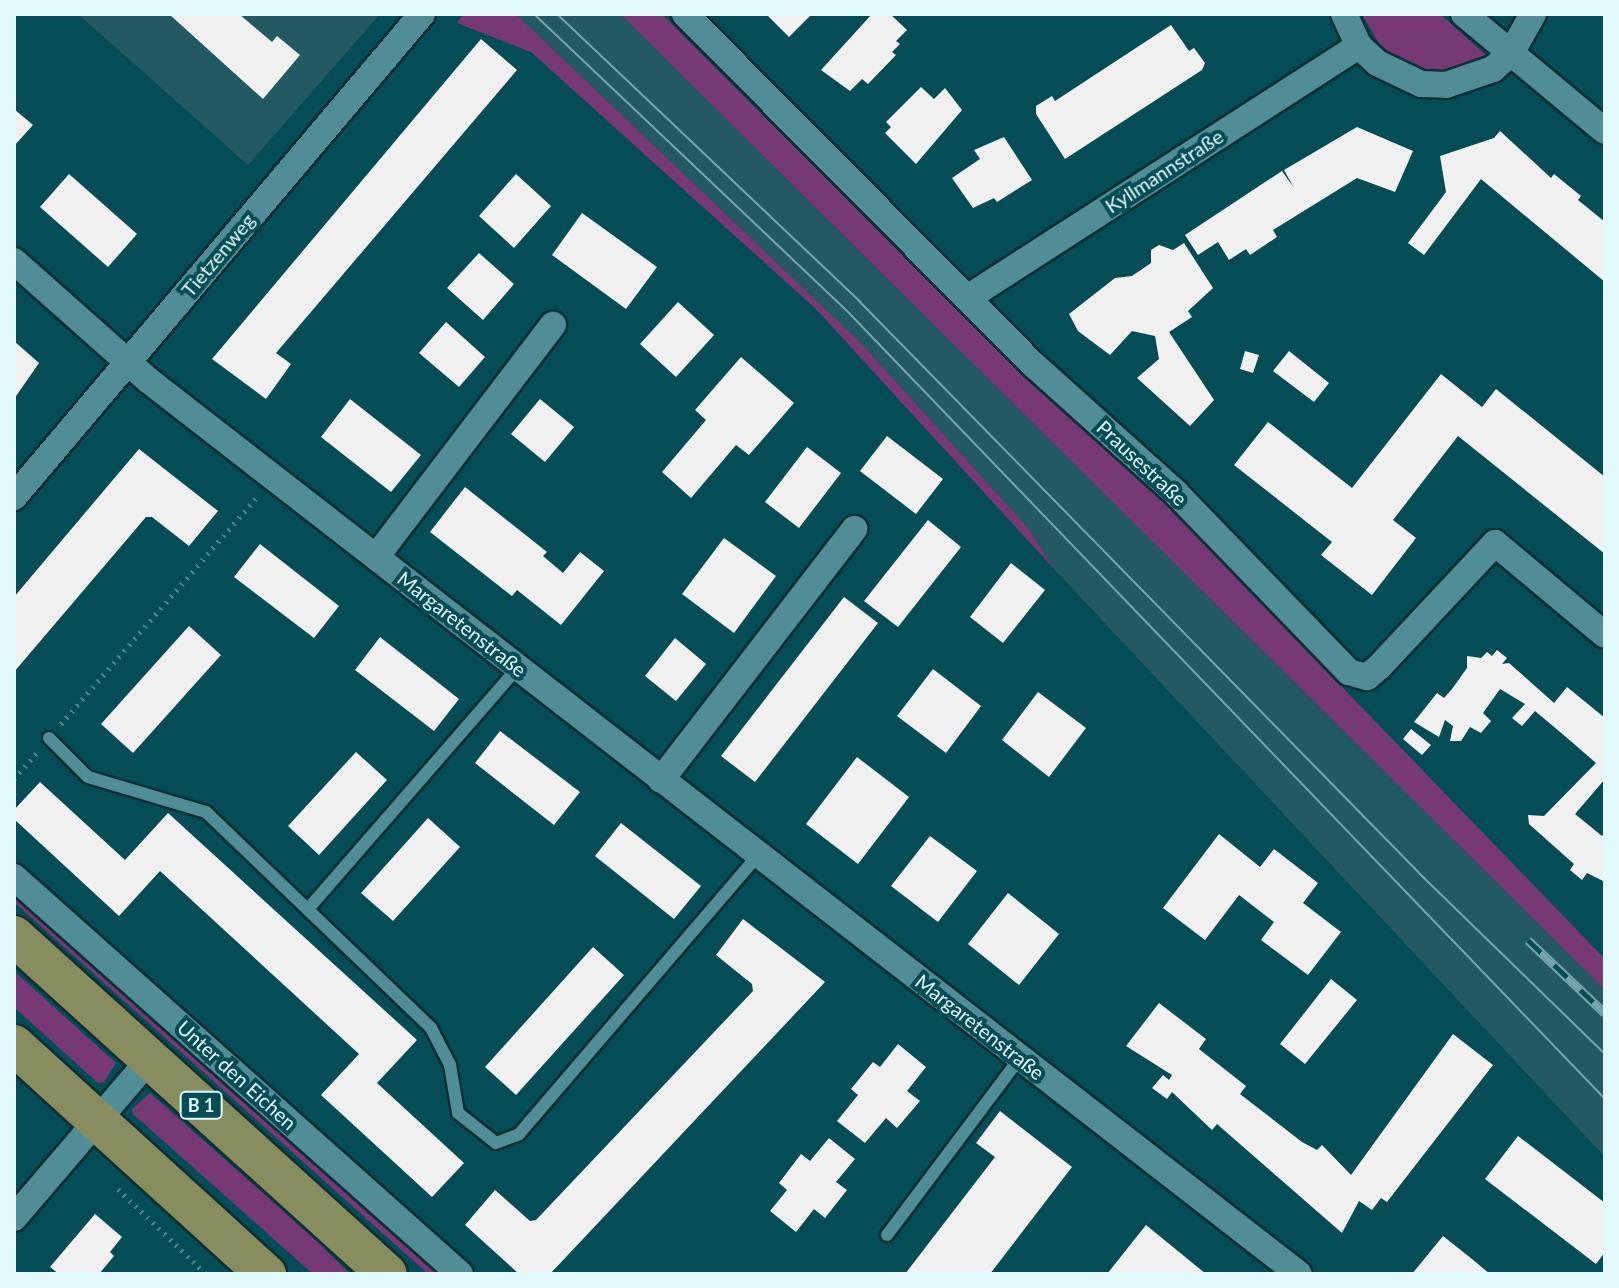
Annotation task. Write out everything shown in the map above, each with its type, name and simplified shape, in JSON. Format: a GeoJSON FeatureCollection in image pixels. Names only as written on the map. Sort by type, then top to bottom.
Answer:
{"type":"FeatureCollection","features":[{"type":"Feature","properties":{"kind":"main road","name":"B 1"},"geometry":{"type":"LineString","coordinates":[[14,936],[387,1274]]}},
{"type":"Feature","properties":{"kind":"main road"},"geometry":{"type":"LineString","coordinates":[[14,1045],[266,1274]]}},
{"type":"Feature","properties":{"kind":"street","name":"Tietzenweg"},"geometry":{"type":"LineString","coordinates":[[14,497],[422,14]]}},
{"type":"Feature","properties":{"kind":"street","name":"Prausestraße"},"geometry":{"type":"LineString","coordinates":[[685,14],[1034,365],[1176,493],[1349,672],[1367,677],[1379,667],[1495,543],[1605,635]]}},
{"type":"Feature","properties":{"kind":"street"},"geometry":{"type":"LineString","coordinates":[[1344,14],[1359,46],[1398,76],[1421,84],[1470,80],[1511,53],[1533,14]]}},
{"type":"Feature","properties":{"kind":"street"},"geometry":{"type":"LineString","coordinates":[[1464,14],[1605,131]]}},
{"type":"Feature","properties":{"kind":"street","name":"Kyllmannstraße"},"geometry":{"type":"LineString","coordinates":[[969,297],[1359,46]]}},
{"type":"Feature","properties":{"kind":"street","name":"Margaretenstraße"},"geometry":{"type":"LineString","coordinates":[[14,261],[127,363],[1299,1274]]}},
{"type":"Feature","properties":{"kind":"street"},"geometry":{"type":"LineString","coordinates":[[376,557],[553,325]]}},
{"type":"Feature","properties":{"kind":"street"},"geometry":{"type":"LineString","coordinates":[[661,780],[854,529]]}},
{"type":"Feature","properties":{"kind":"street","name":"Unter den Eichen"},"geometry":{"type":"LineString","coordinates":[[14,877],[460,1274]]}},
{"type":"Feature","properties":{"kind":"street"},"geometry":{"type":"LineString","coordinates":[[14,1218],[150,1059]]}},
{"type":"Feature","properties":{"kind":"lane"},"geometry":{"type":"LineString","coordinates":[[308,909],[518,667]]}},
{"type":"Feature","properties":{"kind":"lane"},"geometry":{"type":"LineString","coordinates":[[49,738],[88,777],[206,812],[431,1028],[450,1065],[458,1113],[487,1138],[500,1143],[519,1134],[758,855]]}},
{"type":"Feature","properties":{"kind":"lane"},"geometry":{"type":"LineString","coordinates":[[887,1235],[1020,1058]]}},
{"type":"Feature","properties":{"kind":"path"},"geometry":{"type":"LineString","coordinates":[[14,779],[273,477]]}},
{"type":"Feature","properties":{"kind":"path"},"geometry":{"type":"LineString","coordinates":[[109,1180],[206,1274]]}},
{"type":"Feature","properties":{"kind":"shaded area"},"geometry":{"type":"Polygon","coordinates":[[[78,14],[380,14],[248,165],[78,14]]]}},
{"type":"Feature","properties":{"kind":"shaded area"},"geometry":{"type":"Polygon","coordinates":[[[463,14],[516,14],[861,343],[1029,529],[1055,570],[816,309],[531,52],[457,23],[463,14]]]}},
{"type":"Feature","properties":{"kind":"shaded area"},"geometry":{"type":"Polygon","coordinates":[[[516,14],[620,14],[1605,990],[1605,1157],[1055,570],[1029,529],[861,343],[516,14]]]}},
{"type":"Feature","properties":{"kind":"shaded area"},"geometry":{"type":"Polygon","coordinates":[[[620,14],[662,14],[966,319],[1168,507],[1605,959],[1605,990],[620,14]]]}},
{"type":"Feature","properties":{"kind":"shaded area"},"geometry":{"type":"Polygon","coordinates":[[[1362,14],[1440,14],[1489,58],[1452,74],[1416,71],[1385,54],[1362,14]]]}},
{"type":"Feature","properties":{"kind":"shaded area"},"geometry":{"type":"Polygon","coordinates":[[[14,887],[444,1274],[428,1274],[14,902],[14,887]]]}},
{"type":"Feature","properties":{"kind":"shaded area"},"geometry":{"type":"Polygon","coordinates":[[[14,971],[116,1063],[104,1082],[98,1083],[14,1007],[14,971]]]}},
{"type":"Feature","properties":{"kind":"shaded area"},"geometry":{"type":"Polygon","coordinates":[[[150,1093],[350,1274],[313,1274],[133,1114],[132,1109],[150,1093]]]}},
{"type":"Feature","properties":{"kind":"building"},"geometry":{"type":"Polygon","coordinates":[[[169,14],[239,14],[272,42],[277,36],[300,55],[263,99],[169,14]]]}},
{"type":"Feature","properties":{"kind":"building"},"geometry":{"type":"Polygon","coordinates":[[[766,14],[812,14],[789,37],[766,14]]]}},
{"type":"Feature","properties":{"kind":"building"},"geometry":{"type":"Polygon","coordinates":[[[872,14],[890,14],[907,30],[896,41],[900,44],[892,52],[896,55],[868,84],[862,79],[850,91],[821,70],[872,14]]]}},
{"type":"Feature","properties":{"kind":"building"},"geometry":{"type":"Polygon","coordinates":[[[1171,25],[1189,51],[1194,48],[1205,63],[1202,70],[1065,159],[1036,114],[1036,106],[1052,96],[1055,101],[1171,25]]]}},
{"type":"Feature","properties":{"kind":"building"},"geometry":{"type":"Polygon","coordinates":[[[481,39],[517,70],[276,353],[291,364],[266,399],[212,359],[481,39]]]}},
{"type":"Feature","properties":{"kind":"building"},"geometry":{"type":"Polygon","coordinates":[[[921,87],[934,99],[945,88],[962,110],[916,164],[885,133],[891,127],[886,122],[921,87]]]}},
{"type":"Feature","properties":{"kind":"building"},"geometry":{"type":"Polygon","coordinates":[[[14,109],[33,125],[14,146],[14,109]]]}},
{"type":"Feature","properties":{"kind":"building"},"geometry":{"type":"Polygon","coordinates":[[[1357,127],[1413,151],[1395,192],[1357,178],[1273,230],[1277,237],[1250,255],[1246,249],[1229,260],[1218,242],[1198,255],[1185,235],[1282,171],[1294,188],[1284,170],[1357,127]]]}},
{"type":"Feature","properties":{"kind":"building"},"geometry":{"type":"Polygon","coordinates":[[[1500,131],[1551,178],[1554,174],[1581,196],[1578,200],[1605,222],[1605,282],[1481,179],[1424,255],[1408,243],[1446,192],[1440,156],[1494,138],[1500,131]]]}},
{"type":"Feature","properties":{"kind":"building"},"geometry":{"type":"Polygon","coordinates":[[[1004,137],[1032,180],[997,202],[994,198],[973,208],[952,178],[980,159],[974,150],[1004,137]]]}},
{"type":"Feature","properties":{"kind":"building"},"geometry":{"type":"Polygon","coordinates":[[[69,174],[137,234],[108,267],[40,207],[69,174]]]}},
{"type":"Feature","properties":{"kind":"building"},"geometry":{"type":"Polygon","coordinates":[[[516,174],[551,206],[514,248],[479,216],[516,174]]]}},
{"type":"Feature","properties":{"kind":"building"},"geometry":{"type":"Polygon","coordinates":[[[582,213],[657,267],[626,309],[552,255],[582,213]]]}},
{"type":"Feature","properties":{"kind":"building"},"geometry":{"type":"Polygon","coordinates":[[[1184,243],[1213,288],[1188,311],[1192,317],[1169,332],[1214,400],[1190,426],[1137,378],[1159,359],[1155,336],[1132,331],[1110,355],[1078,331],[1069,314],[1115,278],[1132,276],[1151,263],[1151,250],[1159,245],[1173,250],[1184,243]]]}},
{"type":"Feature","properties":{"kind":"building"},"geometry":{"type":"Polygon","coordinates":[[[479,253],[514,284],[483,320],[447,288],[479,253]]]}},
{"type":"Feature","properties":{"kind":"building"},"geometry":{"type":"Polygon","coordinates":[[[678,302],[714,335],[676,377],[640,344],[678,302]]]}},
{"type":"Feature","properties":{"kind":"building"},"geometry":{"type":"Polygon","coordinates":[[[446,322],[485,357],[459,387],[419,353],[446,322]]]}},
{"type":"Feature","properties":{"kind":"building"},"geometry":{"type":"Polygon","coordinates":[[[14,341],[39,363],[14,399],[14,341]]]}},
{"type":"Feature","properties":{"kind":"building"},"geometry":{"type":"Polygon","coordinates":[[[1245,351],[1259,355],[1253,373],[1240,369],[1245,351]]]}},
{"type":"Feature","properties":{"kind":"building"},"geometry":{"type":"Polygon","coordinates":[[[1289,351],[1329,383],[1314,402],[1273,371],[1289,351]]]}},
{"type":"Feature","properties":{"kind":"building"},"geometry":{"type":"Polygon","coordinates":[[[741,357],[794,403],[749,455],[736,445],[691,498],[662,472],[706,420],[695,410],[741,357]]]}},
{"type":"Feature","properties":{"kind":"building"},"geometry":{"type":"Polygon","coordinates":[[[1441,374],[1482,407],[1496,389],[1605,477],[1605,554],[1458,436],[1393,520],[1416,538],[1372,595],[1321,555],[1332,542],[1234,465],[1268,422],[1352,488],[1441,374]]]}},
{"type":"Feature","properties":{"kind":"building"},"geometry":{"type":"Polygon","coordinates":[[[350,399],[421,455],[391,492],[321,437],[350,399]]]}},
{"type":"Feature","properties":{"kind":"building"},"geometry":{"type":"Polygon","coordinates":[[[540,399],[574,427],[545,462],[511,434],[540,399]]]}},
{"type":"Feature","properties":{"kind":"building"},"geometry":{"type":"Polygon","coordinates":[[[887,436],[943,479],[916,514],[860,471],[887,436]]]}},
{"type":"Feature","properties":{"kind":"building"},"geometry":{"type":"Polygon","coordinates":[[[807,447],[841,473],[799,528],[765,502],[807,447]]]}},
{"type":"Feature","properties":{"kind":"building"},"geometry":{"type":"Polygon","coordinates":[[[139,449],[218,511],[189,546],[152,517],[146,517],[14,672],[14,597],[139,449]]]}},
{"type":"Feature","properties":{"kind":"building"},"geometry":{"type":"Polygon","coordinates":[[[465,487],[547,552],[543,556],[563,573],[580,552],[604,571],[561,625],[517,590],[512,596],[430,532],[465,487]]]}},
{"type":"Feature","properties":{"kind":"building"},"geometry":{"type":"Polygon","coordinates":[[[928,520],[961,547],[898,627],[864,601],[928,520]]]}},
{"type":"Feature","properties":{"kind":"building"},"geometry":{"type":"Polygon","coordinates":[[[724,538],[776,576],[734,633],[682,594],[724,538]]]}},
{"type":"Feature","properties":{"kind":"building"},"geometry":{"type":"Polygon","coordinates":[[[260,544],[339,606],[314,638],[234,577],[260,544]]]}},
{"type":"Feature","properties":{"kind":"building"},"geometry":{"type":"Polygon","coordinates":[[[1011,563],[1045,590],[1003,643],[970,617],[1011,563]]]}},
{"type":"Feature","properties":{"kind":"building"},"geometry":{"type":"Polygon","coordinates":[[[844,597],[878,623],[755,782],[721,756],[844,597]]]}},
{"type":"Feature","properties":{"kind":"building"},"geometry":{"type":"Polygon","coordinates":[[[189,626],[221,655],[133,753],[101,724],[189,626]]]}},
{"type":"Feature","properties":{"kind":"building"},"geometry":{"type":"Polygon","coordinates":[[[380,637],[459,699],[434,731],[355,670],[380,637]]]}},
{"type":"Feature","properties":{"kind":"building"},"geometry":{"type":"Polygon","coordinates":[[[675,638],[706,664],[676,701],[645,676],[675,638]]]}},
{"type":"Feature","properties":{"kind":"building"},"geometry":{"type":"Polygon","coordinates":[[[1497,650],[1507,658],[1502,664],[1509,663],[1554,703],[1567,687],[1605,718],[1605,779],[1575,814],[1602,836],[1605,833],[1605,882],[1587,873],[1582,880],[1570,870],[1574,864],[1529,824],[1528,815],[1544,816],[1596,763],[1535,711],[1522,726],[1512,718],[1525,704],[1500,689],[1483,713],[1491,721],[1481,733],[1470,727],[1461,741],[1450,741],[1453,726],[1445,720],[1439,737],[1414,722],[1437,693],[1444,698],[1452,689],[1467,668],[1467,656],[1481,658],[1487,652],[1492,656],[1497,650]]]}},
{"type":"Feature","properties":{"kind":"building"},"geometry":{"type":"Polygon","coordinates":[[[933,669],[981,706],[946,753],[897,716],[933,669]]]}},
{"type":"Feature","properties":{"kind":"building"},"geometry":{"type":"Polygon","coordinates":[[[1038,692],[1086,728],[1049,777],[1002,740],[1038,692]]]}},
{"type":"Feature","properties":{"kind":"building"},"geometry":{"type":"Polygon","coordinates":[[[1411,729],[1431,745],[1422,755],[1403,739],[1411,729]]]}},
{"type":"Feature","properties":{"kind":"building"},"geometry":{"type":"Polygon","coordinates":[[[500,731],[580,792],[554,825],[475,763],[500,731]]]}},
{"type":"Feature","properties":{"kind":"building"},"geometry":{"type":"Polygon","coordinates":[[[356,752],[387,780],[319,855],[288,826],[356,752]]]}},
{"type":"Feature","properties":{"kind":"building"},"geometry":{"type":"Polygon","coordinates":[[[857,757],[909,797],[858,864],[806,824],[857,757]]]}},
{"type":"Feature","properties":{"kind":"building"},"geometry":{"type":"Polygon","coordinates":[[[40,782],[125,860],[168,813],[417,1040],[377,1083],[464,1163],[432,1197],[321,1095],[359,1054],[160,871],[119,916],[14,819],[14,810],[40,782]]]}},
{"type":"Feature","properties":{"kind":"building"},"geometry":{"type":"Polygon","coordinates":[[[428,818],[460,847],[393,921],[361,893],[428,818]]]}},
{"type":"Feature","properties":{"kind":"building"},"geometry":{"type":"Polygon","coordinates":[[[621,823],[701,886],[674,919],[595,856],[621,823]]]}},
{"type":"Feature","properties":{"kind":"building"},"geometry":{"type":"Polygon","coordinates":[[[1219,834],[1260,867],[1274,849],[1318,883],[1303,903],[1341,932],[1308,975],[1261,940],[1274,922],[1239,895],[1205,940],[1163,908],[1219,834]]]}},
{"type":"Feature","properties":{"kind":"building"},"geometry":{"type":"Polygon","coordinates":[[[930,836],[977,871],[938,922],[891,886],[930,836]]]}},
{"type":"Feature","properties":{"kind":"building"},"geometry":{"type":"Polygon","coordinates":[[[1008,893],[1059,934],[1019,985],[968,944],[1008,893]]]}},
{"type":"Feature","properties":{"kind":"building"},"geometry":{"type":"Polygon","coordinates":[[[743,919],[825,982],[550,1274],[519,1274],[465,1225],[495,1190],[530,1221],[536,1220],[753,991],[752,984],[716,955],[743,919]]]}},
{"type":"Feature","properties":{"kind":"building"},"geometry":{"type":"Polygon","coordinates":[[[593,947],[624,975],[516,1095],[485,1067],[593,947]]]}},
{"type":"Feature","properties":{"kind":"building"},"geometry":{"type":"Polygon","coordinates":[[[1331,979],[1357,1000],[1305,1064],[1280,1044],[1331,979]]]}},
{"type":"Feature","properties":{"kind":"building"},"geometry":{"type":"Polygon","coordinates":[[[1159,1003],[1206,1039],[1199,1049],[1246,1086],[1240,1094],[1302,1142],[1317,1150],[1322,1145],[1351,1175],[1453,1034],[1493,1065],[1387,1202],[1381,1198],[1372,1210],[1359,1201],[1342,1233],[1217,1124],[1212,1130],[1172,1092],[1167,1099],[1152,1088],[1163,1075],[1169,1080],[1172,1075],[1126,1046],[1159,1003]]]}},
{"type":"Feature","properties":{"kind":"building"},"geometry":{"type":"Polygon","coordinates":[[[898,1044],[926,1067],[907,1091],[920,1101],[897,1128],[886,1118],[865,1143],[837,1121],[858,1095],[851,1089],[873,1062],[880,1067],[898,1044]]]}},
{"type":"Feature","properties":{"kind":"building"},"geometry":{"type":"Polygon","coordinates":[[[1000,1111],[1072,1167],[990,1274],[905,1274],[995,1157],[976,1143],[1000,1111]]]}},
{"type":"Feature","properties":{"kind":"building"},"geometry":{"type":"Polygon","coordinates":[[[1518,1136],[1605,1203],[1605,1252],[1596,1264],[1485,1179],[1518,1136]]]}},
{"type":"Feature","properties":{"kind":"building"},"geometry":{"type":"Polygon","coordinates":[[[829,1138],[855,1159],[836,1182],[847,1190],[825,1218],[814,1209],[796,1232],[770,1211],[787,1190],[779,1183],[801,1154],[810,1161],[829,1138]]]}},
{"type":"Feature","properties":{"kind":"building"},"geometry":{"type":"Polygon","coordinates":[[[95,1214],[122,1237],[110,1252],[114,1256],[99,1274],[59,1274],[50,1267],[95,1214]]]}},
{"type":"Feature","properties":{"kind":"building"},"geometry":{"type":"Polygon","coordinates":[[[1146,1225],[1206,1274],[1107,1274],[1146,1225]]]}},
{"type":"Feature","properties":{"kind":"building"},"geometry":{"type":"Polygon","coordinates":[[[1443,1236],[1472,1259],[1490,1274],[1412,1274],[1443,1236]]]}},
{"type":"Feature","properties":{"kind":"tram line"},"geometry":{"type":"LineString","coordinates":[[534,14],[848,312],[1605,1099]]}},
{"type":"Feature","properties":{"kind":"tram line"},"geometry":{"type":"LineString","coordinates":[[557,14],[859,301],[1424,878],[1605,1054]]}},
{"type":"Feature","properties":{"kind":"railway"},"geometry":{"type":"LineString","coordinates":[[1528,940],[1605,1013]]}}]}
